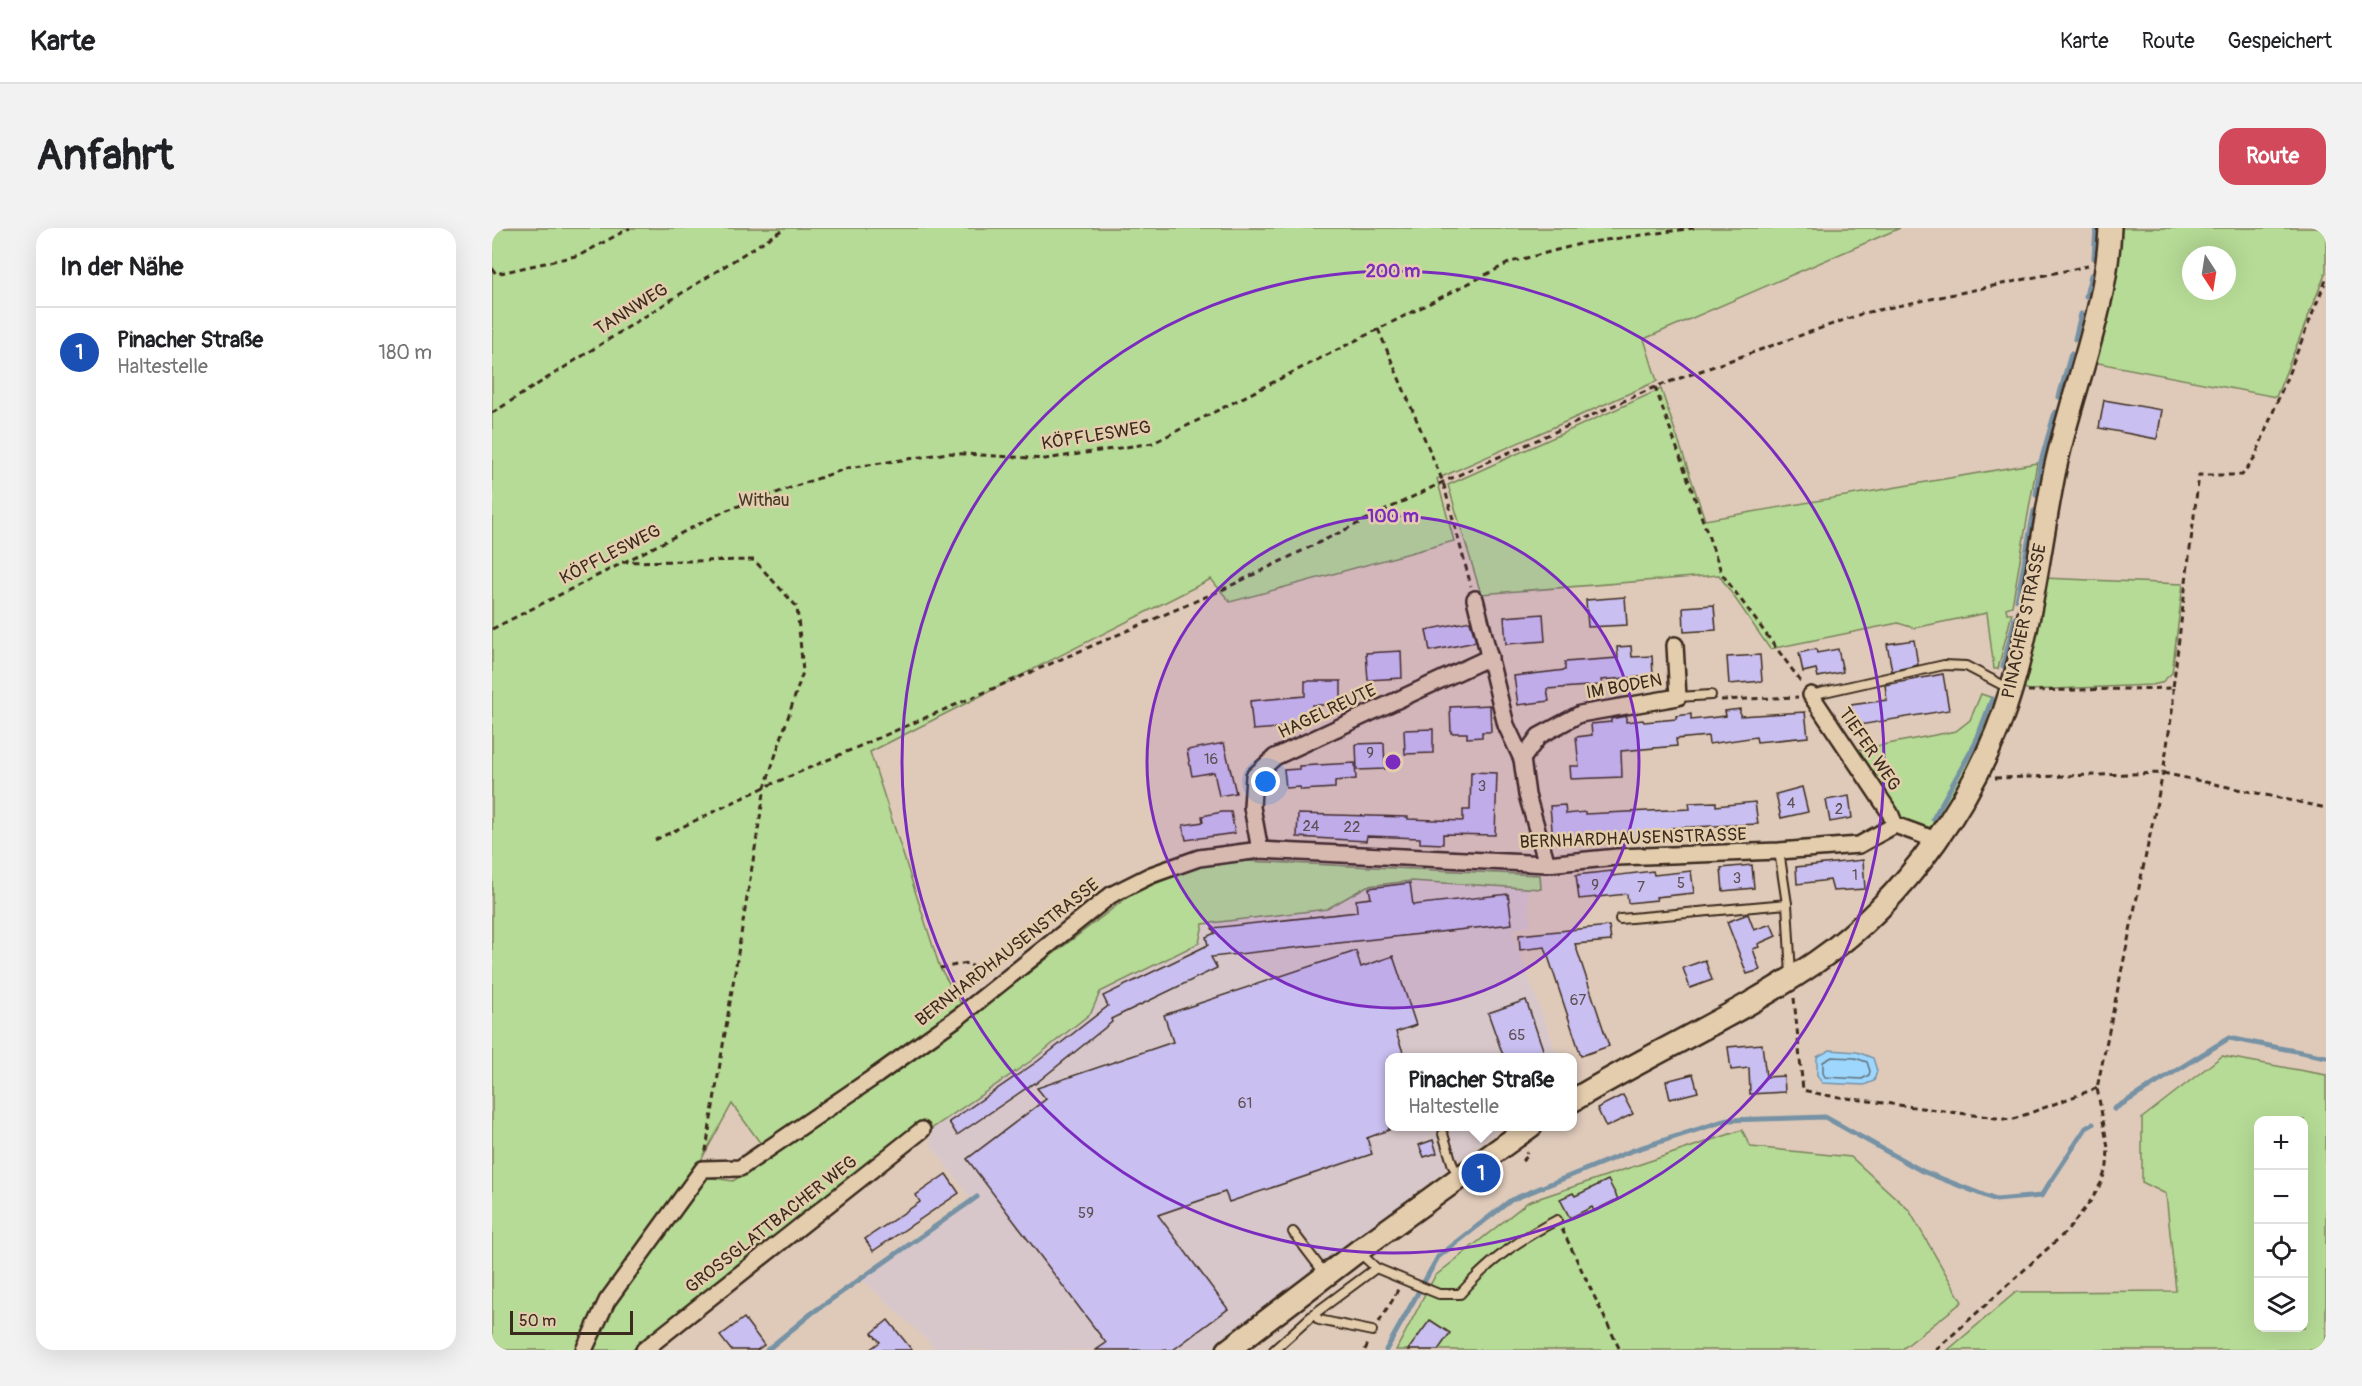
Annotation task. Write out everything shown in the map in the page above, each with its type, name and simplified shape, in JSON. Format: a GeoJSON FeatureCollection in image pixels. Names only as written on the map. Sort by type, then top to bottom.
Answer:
{"type":"FeatureCollection","features":[{"type":"Feature","properties":{"kind":"street","name":"PINACHER STRASSE"},"geometry":{"type":"LineString","coordinates":[[1577,1098],[1792,977],[1840,944],[1889,897],[1936,840],[1976,778],[1996,734],[2011,690],[2024,639],[2055,472],[2102,291],[2109,255],[2110,228]]}},
{"type":"Feature","properties":{"kind":"street"},"geometry":{"type":"LineString","coordinates":[[1474,599],[1506,725],[1522,759],[1527,795],[1547,864]]}},
{"type":"Feature","properties":{"kind":"street","name":"IM BODEN"},"geometry":{"type":"LineString","coordinates":[[1522,759],[1539,736],[1580,714],[1678,697],[1675,645]]}},
{"type":"Feature","properties":{"kind":"street","name":"HAGELREUTE"},"geometry":{"type":"LineString","coordinates":[[1260,850],[1252,807],[1254,776],[1275,757],[1490,657]]}},
{"type":"Feature","properties":{"kind":"street","name":"TIEFER WEG"},"geometry":{"type":"LineString","coordinates":[[1811,695],[1890,813],[1895,825]]}},
{"type":"Feature","properties":{"kind":"street"},"geometry":{"type":"LineString","coordinates":[[1895,825],[1936,840]]}},
{"type":"Feature","properties":{"kind":"street","name":"BERNHARDHAUSENSTRASSE"},"geometry":{"type":"LineString","coordinates":[[703,1169],[740,1168],[877,1076],[961,1015],[1111,895],[1151,875],[1199,858],[1260,850],[1547,864],[1617,857],[1779,851],[1859,845],[1895,825]]}},
{"type":"Feature","properties":{"kind":"street","name":"GROSSGLATTBACHER WEG"},"geometry":{"type":"LineString","coordinates":[[644,1350],[922,1130]]}},
{"type":"Feature","properties":{"kind":"street"},"geometry":{"type":"LineString","coordinates":[[1228,1350],[1358,1251],[1412,1218],[1461,1177],[1524,1131]]}},
{"type":"Feature","properties":{"kind":"street"},"geometry":{"type":"LineString","coordinates":[[584,1350],[607,1301],[703,1169]]}},
{"type":"Feature","properties":{"kind":"lane"},"geometry":{"type":"LineString","coordinates":[[1811,695],[1944,665],[1966,666],[2011,690]]}},
{"type":"Feature","properties":{"kind":"lane","name":"IM BODEN"},"geometry":{"type":"LineString","coordinates":[[1678,697],[1712,695]]}},
{"type":"Feature","properties":{"kind":"lane"},"geometry":{"type":"LineString","coordinates":[[1779,851],[1792,977]]}},
{"type":"Feature","properties":{"kind":"lane"},"geometry":{"type":"LineString","coordinates":[[1620,919],[1786,904]]}},
{"type":"Feature","properties":{"kind":"lane"},"geometry":{"type":"LineString","coordinates":[[1443,1134],[1453,1166],[1461,1177]]}},
{"type":"Feature","properties":{"kind":"lane"},"geometry":{"type":"LineString","coordinates":[[1358,1251],[1376,1268],[1438,1294],[1460,1294],[1482,1270],[1521,1239],[1557,1220]]}},
{"type":"Feature","properties":{"kind":"lane"},"geometry":{"type":"LineString","coordinates":[[1293,1232],[1326,1276]]}},
{"type":"Feature","properties":{"kind":"lane"},"geometry":{"type":"LineString","coordinates":[[1493,1248],[1499,1256]]}},
{"type":"Feature","properties":{"kind":"lane"},"geometry":{"type":"LineString","coordinates":[[1274,1350],[1314,1314],[1376,1268]]}},
{"type":"Feature","properties":{"kind":"lane"},"geometry":{"type":"LineString","coordinates":[[1314,1314],[1319,1320],[1372,1331]]}},
{"type":"Feature","properties":{"kind":"path"},"geometry":{"type":"LineString","coordinates":[[492,268],[496,274],[580,255],[630,228]]}},
{"type":"Feature","properties":{"kind":"path","name":"TANNWEG"},"geometry":{"type":"LineString","coordinates":[[492,413],[785,228]]}},
{"type":"Feature","properties":{"kind":"path","name":"KÖPFLESWEG"},"geometry":{"type":"LineString","coordinates":[[492,629],[727,510],[848,468],[948,453],[1045,459],[1154,443],[1511,262],[1584,243],[1694,228]]}},
{"type":"Feature","properties":{"kind":"path"},"geometry":{"type":"LineString","coordinates":[[655,840],[765,787],[1227,588],[1443,482],[1655,387],[1864,314],[2075,268]]}},
{"type":"Feature","properties":{"kind":"path"},"geometry":{"type":"LineString","coordinates":[[1936,1350],[2068,1230],[2092,1199],[2107,1166],[2108,1148],[2097,1088],[2163,773],[2199,475],[2242,475],[2255,457],[2326,280]]}},
{"type":"Feature","properties":{"kind":"path"},"geometry":{"type":"LineString","coordinates":[[1378,329],[1443,482],[1474,599]]}},
{"type":"Feature","properties":{"kind":"path"},"geometry":{"type":"LineString","coordinates":[[1655,387],[1722,574],[1811,695],[1797,698],[1723,702],[1712,695]]}},
{"type":"Feature","properties":{"kind":"path"},"geometry":{"type":"LineString","coordinates":[[621,562],[754,560],[797,607],[803,672],[765,787],[703,1169]]}},
{"type":"Feature","properties":{"kind":"path"},"geometry":{"type":"LineString","coordinates":[[2011,690],[2033,692],[2173,688]]}},
{"type":"Feature","properties":{"kind":"path"},"geometry":{"type":"LineString","coordinates":[[1976,778],[2163,773],[2326,808]]}},
{"type":"Feature","properties":{"kind":"path"},"geometry":{"type":"LineString","coordinates":[[940,968],[968,963],[976,969]]}},
{"type":"Feature","properties":{"kind":"path"},"geometry":{"type":"LineString","coordinates":[[1792,977],[1803,1090],[1824,1095],[2011,1120],[2097,1088]]}},
{"type":"Feature","properties":{"kind":"path"},"geometry":{"type":"LineString","coordinates":[[1557,1220],[1620,1350]]}},
{"type":"Feature","properties":{"kind":"path"},"geometry":{"type":"LineString","coordinates":[[1365,1350],[1372,1331],[1395,1296],[1401,1278]]}},
{"type":"Feature","properties":{"kind":"shaded area"},"geometry":{"type":"Polygon","coordinates":[[[1411,881],[1527,888],[1531,926],[1511,929],[1557,1053],[1385,1053],[1385,1131],[1497,1131],[1212,1350],[930,1350],[933,1346],[861,1278],[902,1246],[973,1202],[933,1148],[928,1131],[1031,1061],[1091,1013],[1099,992],[1199,943],[1203,924],[1327,909],[1367,886],[1411,881]]]}},
{"type":"Feature","properties":{"kind":"green space","name":"Withau"},"geometry":{"type":"Polygon","coordinates":[[[492,228],[1900,228],[1644,339],[1657,381],[1437,479],[1454,541],[1230,602],[1211,579],[870,752],[940,968],[962,1005],[761,1144],[732,1104],[693,1175],[733,1181],[774,1155],[983,1008],[1133,893],[1205,863],[1245,861],[1540,875],[1541,889],[1411,881],[1367,886],[1327,909],[1203,924],[1199,943],[1100,992],[1091,1013],[1031,1061],[928,1131],[920,1124],[632,1350],[492,1350],[492,228]]]}},
{"type":"Feature","properties":{"kind":"green space"},"geometry":{"type":"Polygon","coordinates":[[[2119,228],[2326,228],[2326,272],[2276,397],[2093,362],[2118,261],[2119,228]]]}},
{"type":"Feature","properties":{"kind":"green space"},"geometry":{"type":"Polygon","coordinates":[[[1661,389],[1705,520],[2037,463],[2012,606],[2006,608],[2007,613],[2012,613],[1998,669],[1994,669],[1987,613],[1914,628],[1898,623],[1770,649],[1719,575],[1481,594],[1448,485],[1661,389]]]}},
{"type":"Feature","properties":{"kind":"green space"},"geometry":{"type":"Polygon","coordinates":[[[2043,578],[2183,584],[2172,673],[2161,683],[2152,685],[2029,690],[2022,687],[2043,578]]]}},
{"type":"Feature","properties":{"kind":"green space"},"geometry":{"type":"Polygon","coordinates":[[[1981,694],[1999,700],[1981,746],[1961,786],[1936,825],[1924,829],[1897,817],[1856,750],[1956,731],[1970,720],[1981,694]]]}},
{"type":"Feature","properties":{"kind":"green space"},"geometry":{"type":"Polygon","coordinates":[[[2222,1056],[2326,1075],[2326,1350],[1948,1350],[2016,1292],[2176,1291],[2166,1194],[2142,1182],[2142,1118],[2222,1056]]]}},
{"type":"Feature","properties":{"kind":"green space"},"geometry":{"type":"Polygon","coordinates":[[[1742,1130],[1751,1147],[1851,1157],[1909,1210],[1962,1302],[1901,1350],[1396,1350],[1435,1276],[1528,1202],[1742,1130]]]}},
{"type":"Feature","properties":{"kind":"water"},"geometry":{"type":"Polygon","coordinates":[[[1830,1050],[1857,1052],[1873,1058],[1877,1071],[1874,1081],[1864,1085],[1822,1083],[1817,1075],[1817,1057],[1830,1050]]]}},
{"type":"Feature","properties":{"kind":"building"},"geometry":{"type":"Polygon","coordinates":[[[2104,400],[2162,410],[2157,439],[2099,428],[2104,400]]]}},
{"type":"Feature","properties":{"kind":"building"},"geometry":{"type":"Polygon","coordinates":[[[1625,597],[1627,625],[1588,627],[1586,600],[1625,597]]]}},
{"type":"Feature","properties":{"kind":"building"},"geometry":{"type":"Polygon","coordinates":[[[1714,605],[1716,630],[1684,632],[1683,607],[1714,605]]]}},
{"type":"Feature","properties":{"kind":"building"},"geometry":{"type":"Polygon","coordinates":[[[1543,614],[1545,641],[1506,644],[1504,617],[1543,614]]]}},
{"type":"Feature","properties":{"kind":"building"},"geometry":{"type":"Polygon","coordinates":[[[1470,621],[1476,642],[1430,651],[1426,630],[1470,621]]]}},
{"type":"Feature","properties":{"kind":"building"},"geometry":{"type":"Polygon","coordinates":[[[1914,640],[1918,665],[1892,671],[1887,644],[1914,640]]]}},
{"type":"Feature","properties":{"kind":"building"},"geometry":{"type":"Polygon","coordinates":[[[1631,646],[1632,657],[1652,656],[1653,676],[1601,680],[1602,685],[1547,689],[1549,701],[1518,705],[1514,676],[1565,670],[1565,662],[1618,658],[1617,647],[1631,646]]]}},
{"type":"Feature","properties":{"kind":"building"},"geometry":{"type":"Polygon","coordinates":[[[1816,649],[1817,653],[1838,649],[1843,672],[1818,677],[1816,669],[1803,672],[1799,653],[1816,649]]]}},
{"type":"Feature","properties":{"kind":"building"},"geometry":{"type":"Polygon","coordinates":[[[1401,651],[1402,678],[1368,680],[1366,653],[1401,651]]]}},
{"type":"Feature","properties":{"kind":"building"},"geometry":{"type":"Polygon","coordinates":[[[1760,655],[1762,681],[1729,684],[1727,657],[1760,655]]]}},
{"type":"Feature","properties":{"kind":"building"},"geometry":{"type":"Polygon","coordinates":[[[1943,674],[1949,710],[1854,726],[1851,705],[1887,700],[1885,685],[1943,674]]]}},
{"type":"Feature","properties":{"kind":"building"},"geometry":{"type":"Polygon","coordinates":[[[1305,681],[1341,681],[1341,705],[1312,705],[1314,721],[1291,725],[1291,727],[1253,730],[1250,701],[1305,696],[1305,681]]]}},
{"type":"Feature","properties":{"kind":"building"},"geometry":{"type":"Polygon","coordinates":[[[1490,705],[1491,732],[1482,732],[1482,737],[1467,738],[1467,733],[1451,733],[1450,707],[1490,705]]]}},
{"type":"Feature","properties":{"kind":"building"},"geometry":{"type":"Polygon","coordinates":[[[1740,709],[1740,716],[1805,712],[1808,737],[1757,742],[1756,737],[1709,744],[1708,736],[1676,739],[1677,746],[1621,751],[1622,777],[1571,779],[1570,766],[1579,766],[1576,737],[1592,735],[1591,724],[1611,722],[1611,719],[1626,716],[1626,722],[1643,720],[1644,722],[1676,719],[1676,716],[1691,714],[1691,720],[1726,716],[1725,711],[1740,709]]]}},
{"type":"Feature","properties":{"kind":"building"},"geometry":{"type":"Polygon","coordinates":[[[1433,729],[1433,753],[1405,754],[1404,730],[1433,729]]]}},
{"type":"Feature","properties":{"kind":"building"},"geometry":{"type":"Polygon","coordinates":[[[1224,743],[1236,793],[1219,796],[1214,772],[1192,776],[1187,750],[1224,743]]]}},
{"type":"Feature","properties":{"kind":"building"},"geometry":{"type":"Polygon","coordinates":[[[1384,743],[1385,769],[1357,770],[1356,744],[1384,743]]]}},
{"type":"Feature","properties":{"kind":"building"},"geometry":{"type":"Polygon","coordinates":[[[1355,763],[1356,779],[1335,781],[1335,788],[1301,790],[1300,787],[1286,788],[1284,770],[1299,769],[1299,766],[1355,763]]]}},
{"type":"Feature","properties":{"kind":"building"},"geometry":{"type":"Polygon","coordinates":[[[1471,772],[1497,773],[1495,835],[1443,834],[1443,844],[1420,843],[1420,838],[1367,836],[1366,841],[1297,837],[1298,814],[1463,821],[1463,810],[1470,810],[1471,772]]]}},
{"type":"Feature","properties":{"kind":"building"},"geometry":{"type":"Polygon","coordinates":[[[1802,787],[1808,812],[1781,818],[1776,794],[1802,787]]]}},
{"type":"Feature","properties":{"kind":"building"},"geometry":{"type":"Polygon","coordinates":[[[1849,796],[1852,818],[1830,822],[1826,800],[1849,796]]]}},
{"type":"Feature","properties":{"kind":"building"},"geometry":{"type":"Polygon","coordinates":[[[1716,802],[1716,806],[1755,802],[1758,824],[1670,828],[1671,837],[1597,840],[1597,837],[1553,841],[1550,806],[1565,805],[1566,814],[1585,812],[1585,814],[1690,809],[1689,803],[1716,802]]]}},
{"type":"Feature","properties":{"kind":"building"},"geometry":{"type":"Polygon","coordinates":[[[1231,812],[1235,833],[1186,840],[1183,825],[1203,822],[1202,816],[1231,812]]]}},
{"type":"Feature","properties":{"kind":"building"},"geometry":{"type":"Polygon","coordinates":[[[1863,860],[1865,889],[1833,891],[1830,880],[1797,884],[1796,867],[1863,860]]]}},
{"type":"Feature","properties":{"kind":"building"},"geometry":{"type":"Polygon","coordinates":[[[1752,865],[1754,888],[1723,891],[1721,868],[1752,865]]]}},
{"type":"Feature","properties":{"kind":"building"},"geometry":{"type":"Polygon","coordinates":[[[1612,871],[1612,876],[1653,871],[1654,875],[1691,871],[1694,893],[1628,903],[1627,894],[1579,899],[1576,875],[1612,871]]]}},
{"type":"Feature","properties":{"kind":"building"},"geometry":{"type":"Polygon","coordinates":[[[1410,883],[1413,905],[1508,894],[1512,924],[1211,957],[1217,968],[1111,1019],[1112,1022],[1035,1084],[957,1135],[949,1122],[1038,1061],[1108,1006],[1103,996],[1208,945],[1206,937],[1215,933],[1212,928],[1357,912],[1356,900],[1371,898],[1369,888],[1410,883]]]}},
{"type":"Feature","properties":{"kind":"building"},"geometry":{"type":"Polygon","coordinates":[[[1748,914],[1754,930],[1771,924],[1776,936],[1758,944],[1759,947],[1753,949],[1760,970],[1747,974],[1727,922],[1748,914]]]}},
{"type":"Feature","properties":{"kind":"building"},"geometry":{"type":"Polygon","coordinates":[[[1609,926],[1611,941],[1575,944],[1609,1046],[1581,1056],[1545,947],[1520,950],[1519,935],[1609,926]]]}},
{"type":"Feature","properties":{"kind":"building"},"geometry":{"type":"Polygon","coordinates":[[[1356,951],[1361,967],[1393,956],[1416,1025],[1396,1032],[1403,1053],[1385,1053],[1386,1131],[1367,1138],[1372,1154],[1229,1202],[1225,1192],[1158,1215],[1228,1309],[1173,1350],[1096,1350],[1106,1343],[967,1159],[1046,1099],[1037,1088],[1173,1042],[1164,1015],[1356,951]]]}},
{"type":"Feature","properties":{"kind":"building"},"geometry":{"type":"Polygon","coordinates":[[[1705,960],[1712,980],[1690,988],[1683,968],[1705,960]]]}},
{"type":"Feature","properties":{"kind":"building"},"geometry":{"type":"Polygon","coordinates":[[[1526,1000],[1544,1053],[1502,1053],[1488,1013],[1526,1000]]]}},
{"type":"Feature","properties":{"kind":"building"},"geometry":{"type":"Polygon","coordinates":[[[1762,1044],[1766,1077],[1784,1076],[1785,1092],[1750,1094],[1749,1068],[1731,1070],[1728,1047],[1762,1044]]]}},
{"type":"Feature","properties":{"kind":"building"},"geometry":{"type":"Polygon","coordinates":[[[1693,1074],[1698,1092],[1670,1099],[1666,1081],[1693,1074]]]}},
{"type":"Feature","properties":{"kind":"building"},"geometry":{"type":"Polygon","coordinates":[[[1623,1095],[1633,1114],[1606,1127],[1597,1108],[1623,1095]]]}},
{"type":"Feature","properties":{"kind":"building"},"geometry":{"type":"Polygon","coordinates":[[[1433,1140],[1437,1153],[1424,1157],[1419,1145],[1433,1140]]]}},
{"type":"Feature","properties":{"kind":"building"},"geometry":{"type":"Polygon","coordinates":[[[946,1174],[959,1193],[873,1251],[865,1239],[920,1202],[916,1195],[946,1174]]]}},
{"type":"Feature","properties":{"kind":"building"},"geometry":{"type":"Polygon","coordinates":[[[1608,1180],[1618,1199],[1594,1211],[1592,1207],[1570,1218],[1560,1199],[1573,1193],[1575,1196],[1608,1180]]]}},
{"type":"Feature","properties":{"kind":"building"},"geometry":{"type":"Polygon","coordinates":[[[744,1318],[764,1345],[757,1350],[731,1350],[720,1336],[744,1318]]]}},
{"type":"Feature","properties":{"kind":"building"},"geometry":{"type":"Polygon","coordinates":[[[888,1320],[912,1350],[869,1350],[880,1342],[872,1333],[888,1320]]]}},
{"type":"Feature","properties":{"kind":"building"},"geometry":{"type":"Polygon","coordinates":[[[1430,1320],[1450,1333],[1438,1350],[1408,1350],[1430,1320]]]}},
{"type":"Feature","properties":{"kind":"waterway"},"geometry":{"type":"LineString","coordinates":[[2094,258],[2096,228]]}},
{"type":"Feature","properties":{"kind":"waterway"},"geometry":{"type":"LineString","coordinates":[[2086,296],[2091,275]]}},
{"type":"Feature","properties":{"kind":"waterway"},"geometry":{"type":"LineString","coordinates":[[2075,339],[2081,314]]}},
{"type":"Feature","properties":{"kind":"waterway"},"geometry":{"type":"LineString","coordinates":[[2059,397],[2071,354]]}},
{"type":"Feature","properties":{"kind":"waterway"},"geometry":{"type":"LineString","coordinates":[[2036,495],[2040,465],[2055,412]]}},
{"type":"Feature","properties":{"kind":"waterway"},"geometry":{"type":"LineString","coordinates":[[2017,600],[2034,511]]}},
{"type":"Feature","properties":{"kind":"waterway"},"geometry":{"type":"LineString","coordinates":[[2003,666],[2015,618]]}},
{"type":"Feature","properties":{"kind":"waterway"},"geometry":{"type":"LineString","coordinates":[[1933,819],[1975,744],[1992,699]]}},
{"type":"Feature","properties":{"kind":"waterway"},"geometry":{"type":"LineString","coordinates":[[2114,1109],[2229,1038],[2326,1057]]}},
{"type":"Feature","properties":{"kind":"waterway"},"geometry":{"type":"LineString","coordinates":[[1386,1350],[1438,1257],[1511,1200],[1631,1151],[1727,1120],[1825,1117],[1922,1171],[1996,1200],[2041,1196],[2086,1128],[2093,1124]]}},
{"type":"Feature","properties":{"kind":"waterway"},"geometry":{"type":"LineString","coordinates":[[767,1350],[812,1313],[977,1197]]}},
{"type":"Feature","properties":{"kind":"place","name":"Pinacher Straße"},"geometry":{"type":"Point","coordinates":[1481,1173]}}]}
